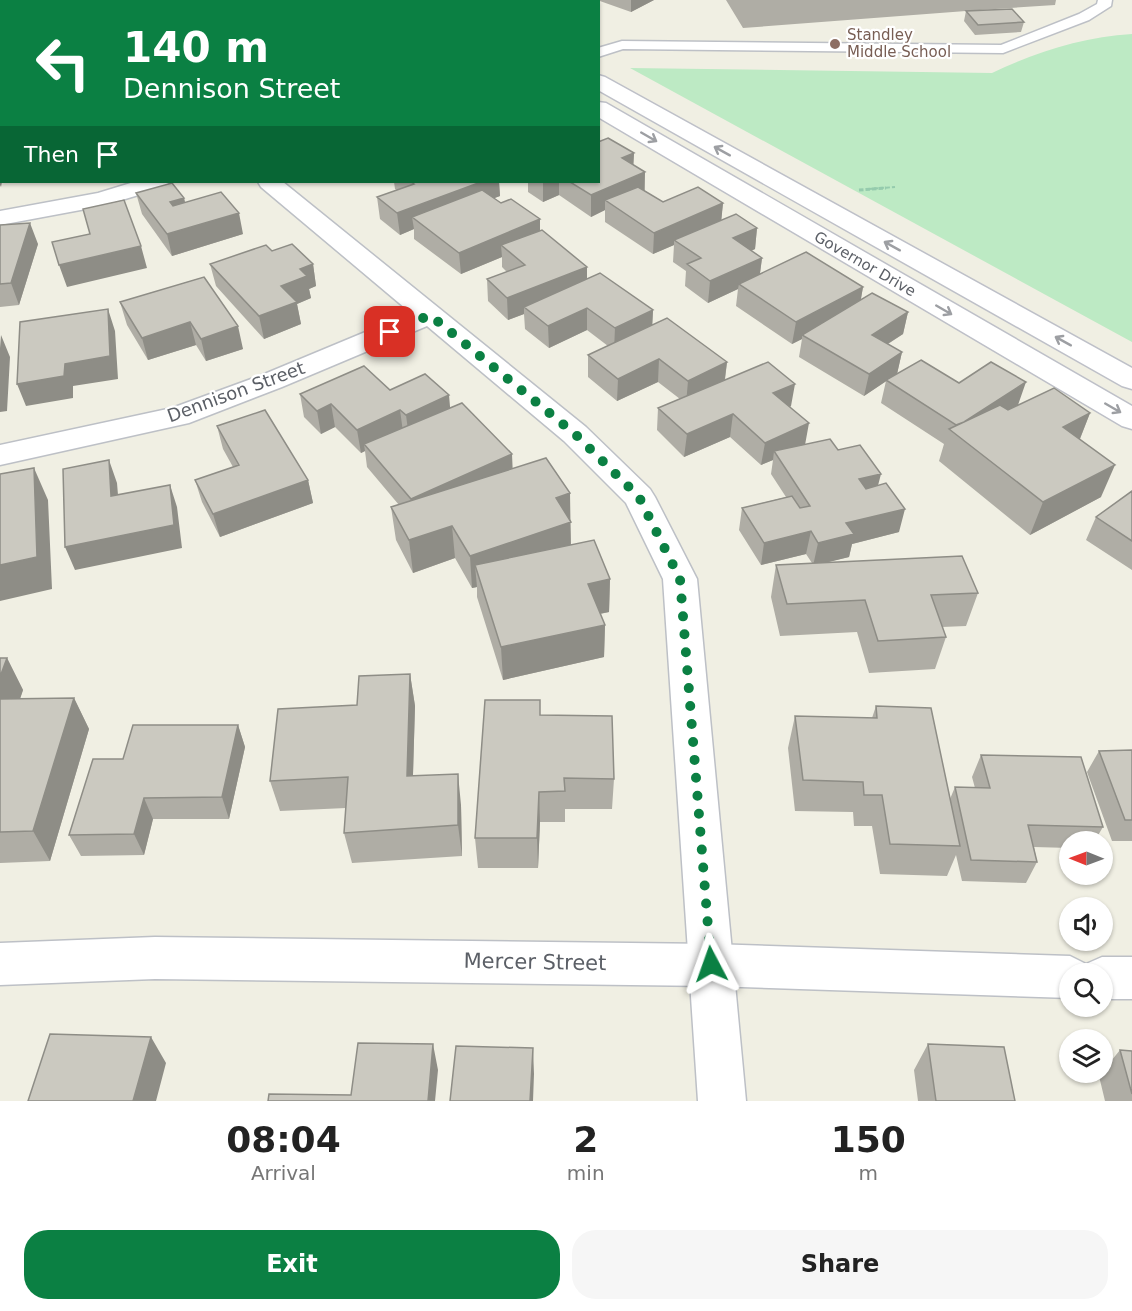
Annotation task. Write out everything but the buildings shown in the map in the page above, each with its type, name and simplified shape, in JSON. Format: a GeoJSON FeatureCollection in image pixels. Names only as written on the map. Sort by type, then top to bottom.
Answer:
{"type":"FeatureCollection","features":[{"type":"Feature","properties":{"kind":"street","name":"Governor Drive"},"geometry":{"type":"LineString","coordinates":[[600,82],[1132,380]]}},
{"type":"Feature","properties":{"kind":"street","name":"Governor Drive"},"geometry":{"type":"LineString","coordinates":[[600,109],[1132,419]]}},
{"type":"Feature","properties":{"kind":"street"},"geometry":{"type":"LineString","coordinates":[[0,218],[102,199],[154,183]]}},
{"type":"Feature","properties":{"kind":"street"},"geometry":{"type":"LineString","coordinates":[[270,183],[575,434],[639,497],[680,579],[722,1101]]}},
{"type":"Feature","properties":{"kind":"street","name":"Dennison Street"},"geometry":{"type":"LineString","coordinates":[[0,455],[178,416],[272,381],[430,315]]}},
{"type":"Feature","properties":{"kind":"street","name":"Mercer Street"},"geometry":{"type":"LineString","coordinates":[[0,964],[155,958],[711,964],[1059,977]]}},
{"type":"Feature","properties":{"kind":"street"},"geometry":{"type":"LineString","coordinates":[[1113,978],[1132,978]]}},
{"type":"Feature","properties":{"kind":"lane"},"geometry":{"type":"LineString","coordinates":[[600,52],[622,45],[1003,49],[1084,17],[1104,6],[1105,0]]}},
{"type":"Feature","properties":{"kind":"path"},"geometry":{"type":"LineString","coordinates":[[855,191],[895,187]]}},
{"type":"Feature","properties":{"kind":"green space"},"geometry":{"type":"Polygon","coordinates":[[[1132,34],[1132,342],[630,68],[992,73],[1026,58],[1060,47],[1096,38],[1132,34]]]}},
{"type":"Feature","properties":{"kind":"place","name":"Standley Middle School"},"geometry":{"type":"Point","coordinates":[835,44]}},
{"type":"Feature","properties":{"kind":"route"},"geometry":{"type":"LineString","coordinates":[[390,332],[430,315],[575,434],[639,497],[680,579],[711,964]]}}]}
